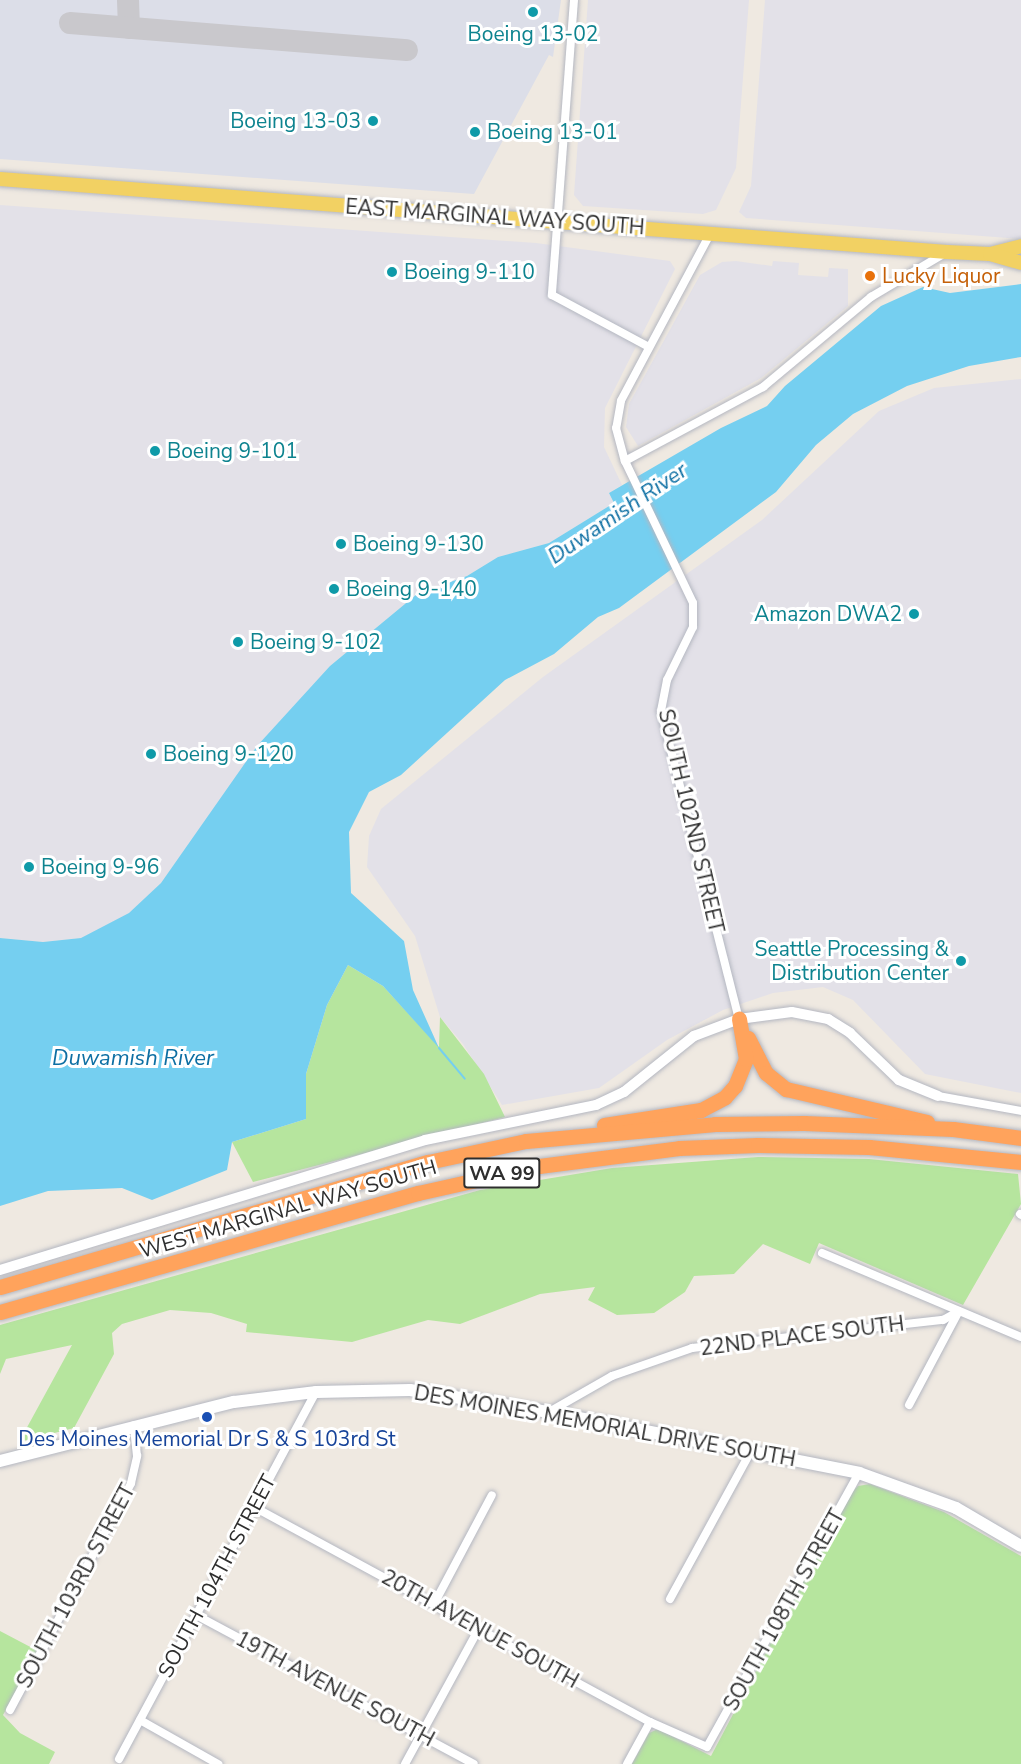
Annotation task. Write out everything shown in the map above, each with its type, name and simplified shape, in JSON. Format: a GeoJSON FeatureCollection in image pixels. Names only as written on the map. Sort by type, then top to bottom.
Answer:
{"type":"FeatureCollection","features":[{"type":"Feature","properties":{"kind":"highway"},"geometry":{"type":"LineString","coordinates":[[739,1019],[766,1073],[786,1089],[953,1129]]}},
{"type":"Feature","properties":{"kind":"highway"},"geometry":{"type":"LineString","coordinates":[[526,1141],[716,1104],[735,1086],[746,1059],[739,1019]]}},
{"type":"Feature","properties":{"kind":"highway","name":"WEST MARGINAL WAY SOUTH"},"geometry":{"type":"LineString","coordinates":[[0,1287],[428,1162],[526,1141],[715,1124],[804,1123],[953,1129],[1021,1138]]}},
{"type":"Feature","properties":{"kind":"highway","name":"WEST MARGINAL WAY SOUTH"},"geometry":{"type":"LineString","coordinates":[[0,1312],[418,1193],[539,1166],[679,1148],[758,1145],[880,1148],[1021,1162]]}},
{"type":"Feature","properties":{"kind":"main road","name":"EAST MARGINAL WAY SOUTH"},"geometry":{"type":"LineString","coordinates":[[0,179],[990,254],[1021,263]]}},
{"type":"Feature","properties":{"kind":"main road","name":"EAST MARGINAL WAY SOUTH"},"geometry":{"type":"LineString","coordinates":[[990,254],[1021,246]]}},
{"type":"Feature","properties":{"kind":"main road","name":"DES MOINES MEMORIAL DRIVE SOUTH"},"geometry":{"type":"LineString","coordinates":[[0,1461],[134,1425],[234,1402],[316,1392],[411,1390],[549,1412],[859,1473],[956,1508],[1021,1546]]}},
{"type":"Feature","properties":{"kind":"street"},"geometry":{"type":"LineString","coordinates":[[574,0],[552,295],[649,347]]}},
{"type":"Feature","properties":{"kind":"street","name":"SOUTH 102ND STREET"},"geometry":{"type":"LineString","coordinates":[[710,234],[618,409],[616,428],[625,461],[682,578],[694,615],[663,691],[663,724],[739,1019]]}},
{"type":"Feature","properties":{"kind":"street"},"geometry":{"type":"LineString","coordinates":[[625,461],[763,387],[857,307],[947,252]]}},
{"type":"Feature","properties":{"kind":"street"},"geometry":{"type":"LineString","coordinates":[[0,1269],[424,1140],[603,1102],[624,1092],[694,1036],[739,1019],[792,1012],[828,1019],[850,1033],[899,1080],[938,1096],[1021,1111]]}},
{"type":"Feature","properties":{"kind":"street"},"geometry":{"type":"LineString","coordinates":[[822,1253],[1020,1337]]}},
{"type":"Feature","properties":{"kind":"street"},"geometry":{"type":"LineString","coordinates":[[909,1405],[959,1311]]}},
{"type":"Feature","properties":{"kind":"street","name":"22ND PLACE SOUTH"},"geometry":{"type":"LineString","coordinates":[[549,1412],[612,1376],[692,1348],[943,1320],[959,1311]]}},
{"type":"Feature","properties":{"kind":"street","name":"SOUTH 104TH STREET"},"geometry":{"type":"LineString","coordinates":[[119,1759],[316,1392]]}},
{"type":"Feature","properties":{"kind":"street","name":"SOUTH 103RD STREET"},"geometry":{"type":"LineString","coordinates":[[10,1710],[132,1483],[137,1456],[134,1425]]}},
{"type":"Feature","properties":{"kind":"street"},"geometry":{"type":"LineString","coordinates":[[670,1599],[750,1451]]}},
{"type":"Feature","properties":{"kind":"street","name":"SOUTH 108TH STREET"},"geometry":{"type":"LineString","coordinates":[[707,1747],[859,1473]]}},
{"type":"Feature","properties":{"kind":"street"},"geometry":{"type":"LineString","coordinates":[[434,1604],[492,1495]]}},
{"type":"Feature","properties":{"kind":"street","name":"20TH AVENUE SOUTH"},"geometry":{"type":"LineString","coordinates":[[254,1507],[650,1722],[707,1747]]}},
{"type":"Feature","properties":{"kind":"street","name":"19TH AVENUE SOUTH"},"geometry":{"type":"LineString","coordinates":[[196,1615],[474,1764]]}},
{"type":"Feature","properties":{"kind":"street"},"geometry":{"type":"LineString","coordinates":[[405,1764],[479,1628]]}},
{"type":"Feature","properties":{"kind":"street"},"geometry":{"type":"LineString","coordinates":[[140,1720],[218,1764]]}},
{"type":"Feature","properties":{"kind":"street"},"geometry":{"type":"LineString","coordinates":[[627,1764],[650,1722]]}},
{"type":"Feature","properties":{"kind":"shaded area"},"geometry":{"type":"Polygon","coordinates":[[[0,0],[561,0],[553,57],[549,55],[474,194],[0,159],[0,0]]]}},
{"type":"Feature","properties":{"kind":"shaded area"},"geometry":{"type":"Polygon","coordinates":[[[588,0],[749,0],[736,168],[716,210],[703,214],[583,206],[574,195],[588,0]]]}},
{"type":"Feature","properties":{"kind":"shaded area"},"geometry":{"type":"Polygon","coordinates":[[[765,0],[1021,0],[1021,239],[746,218],[739,212],[751,186],[765,0]]]}},
{"type":"Feature","properties":{"kind":"shaded area"},"geometry":{"type":"Polygon","coordinates":[[[0,205],[536,243],[670,261],[675,269],[605,408],[604,447],[622,485],[609,493],[614,503],[549,543],[498,557],[467,576],[417,594],[330,666],[202,826],[161,883],[130,913],[82,938],[43,942],[0,938],[0,205]]]}},
{"type":"Feature","properties":{"kind":"shaded area"},"geometry":{"type":"Polygon","coordinates":[[[736,261],[772,266],[773,261],[799,263],[798,275],[828,277],[829,268],[848,269],[848,306],[761,378],[638,446],[626,427],[629,404],[700,275],[722,262],[736,261]]]}},
{"type":"Feature","properties":{"kind":"shaded area"},"geometry":{"type":"Polygon","coordinates":[[[1021,379],[1021,1093],[925,1074],[853,1000],[823,987],[773,993],[723,1010],[667,1040],[599,1088],[502,1105],[463,1044],[440,1017],[415,936],[367,867],[369,836],[381,809],[543,677],[762,520],[879,411],[934,388],[1021,379]]]}},
{"type":"Feature","properties":{"kind":"green space"},"geometry":{"type":"Polygon","coordinates":[[[348,965],[383,986],[439,1047],[440,1017],[484,1074],[505,1117],[253,1182],[232,1142],[306,1119],[306,1074],[327,1005],[348,965]]]}},
{"type":"Feature","properties":{"kind":"green space"},"geometry":{"type":"Polygon","coordinates":[[[758,1157],[869,1159],[1018,1174],[1021,1204],[963,1305],[819,1243],[810,1264],[763,1244],[734,1274],[694,1276],[685,1292],[654,1313],[617,1315],[588,1300],[595,1287],[540,1294],[460,1324],[428,1320],[352,1342],[246,1332],[247,1324],[211,1313],[170,1310],[122,1324],[112,1333],[114,1354],[74,1428],[19,1442],[72,1345],[6,1359],[0,1374],[0,1325],[480,1190],[612,1168],[758,1157]]]}},
{"type":"Feature","properties":{"kind":"green space"},"geometry":{"type":"Polygon","coordinates":[[[870,1484],[944,1512],[1021,1556],[1021,1764],[632,1764],[649,1733],[658,1729],[711,1756],[848,1496],[858,1486],[870,1484]]]}},
{"type":"Feature","properties":{"kind":"green space"},"geometry":{"type":"Polygon","coordinates":[[[0,1631],[38,1651],[3,1715],[20,1733],[55,1752],[49,1764],[0,1764],[0,1631]]]}},
{"type":"Feature","properties":{"kind":"water","name":"Duwamish River"},"geometry":{"type":"Polygon","coordinates":[[[1021,284],[1021,357],[969,366],[907,386],[853,414],[816,445],[776,492],[619,608],[598,617],[554,654],[505,680],[401,775],[369,792],[349,832],[351,893],[404,941],[413,990],[439,1048],[383,986],[348,965],[327,1005],[306,1074],[306,1119],[232,1142],[227,1170],[152,1200],[122,1188],[48,1191],[0,1206],[0,938],[43,942],[81,938],[129,913],[161,883],[257,746],[330,666],[417,594],[467,576],[498,557],[549,543],[614,503],[609,493],[721,428],[767,406],[785,386],[881,306],[923,287],[950,293],[1021,284]]]}},
{"type":"Feature","properties":{"kind":"waterway"},"geometry":{"type":"LineString","coordinates":[[439,1048],[465,1079]]}},
{"type":"Feature","properties":{"kind":"taxiway"},"geometry":{"type":"LineString","coordinates":[[128,0],[129,28]]}},
{"type":"Feature","properties":{"kind":"taxiway"},"geometry":{"type":"LineString","coordinates":[[70,23],[407,50]]}},
{"type":"Feature","properties":{"kind":"place","name":"Boeing 13-02"},"geometry":{"type":"Point","coordinates":[533,12]}},
{"type":"Feature","properties":{"kind":"place","name":"Boeing 13-03"},"geometry":{"type":"Point","coordinates":[373,121]}},
{"type":"Feature","properties":{"kind":"place","name":"Boeing 13-01"},"geometry":{"type":"Point","coordinates":[475,132]}},
{"type":"Feature","properties":{"kind":"place","name":"Boeing 9-110"},"geometry":{"type":"Point","coordinates":[392,272]}},
{"type":"Feature","properties":{"kind":"place","name":"Lucky Liquor"},"geometry":{"type":"Point","coordinates":[870,276]}},
{"type":"Feature","properties":{"kind":"place","name":"Boeing 9-101"},"geometry":{"type":"Point","coordinates":[155,451]}},
{"type":"Feature","properties":{"kind":"place","name":"Boeing 9-130"},"geometry":{"type":"Point","coordinates":[341,544]}},
{"type":"Feature","properties":{"kind":"place","name":"Boeing 9-140"},"geometry":{"type":"Point","coordinates":[334,589]}},
{"type":"Feature","properties":{"kind":"place","name":"Amazon DWA2"},"geometry":{"type":"Point","coordinates":[914,614]}},
{"type":"Feature","properties":{"kind":"place","name":"Boeing 9-102"},"geometry":{"type":"Point","coordinates":[238,642]}},
{"type":"Feature","properties":{"kind":"place","name":"Boeing 9-120"},"geometry":{"type":"Point","coordinates":[151,754]}},
{"type":"Feature","properties":{"kind":"place","name":"Boeing 9-96"},"geometry":{"type":"Point","coordinates":[29,867]}},
{"type":"Feature","properties":{"kind":"place","name":"Seattle Processing & Distribution Center"},"geometry":{"type":"Point","coordinates":[961,961]}},
{"type":"Feature","properties":{"kind":"place","name":"Des Moines Memorial Dr S & S 103rd St"},"geometry":{"type":"Point","coordinates":[207,1417]}}]}
